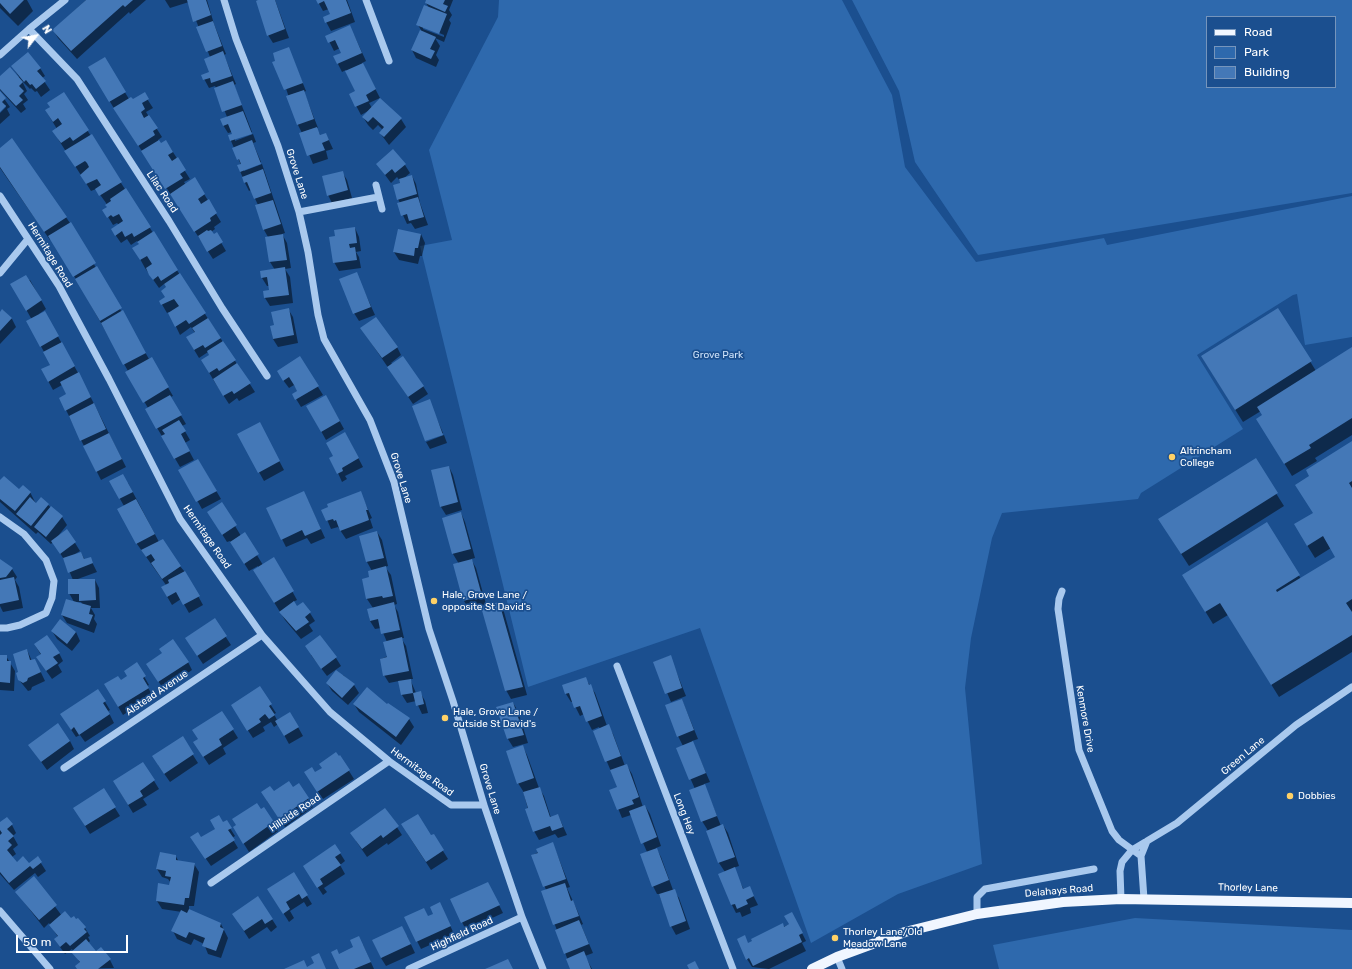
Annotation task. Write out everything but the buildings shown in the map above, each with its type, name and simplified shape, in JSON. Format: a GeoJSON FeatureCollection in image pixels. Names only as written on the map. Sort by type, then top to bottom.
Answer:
{"type":"FeatureCollection","features":[{"type":"Feature","properties":{"kind":"main road","name":"Delahays Road"},"geometry":{"type":"LineString","coordinates":[[812,969],[837,957],[905,932],[977,914],[1063,902],[1144,899]]}},
{"type":"Feature","properties":{"kind":"main road","name":"Thorley Lane"},"geometry":{"type":"LineString","coordinates":[[1144,899],[1352,903]]}},
{"type":"Feature","properties":{"kind":"street"},"geometry":{"type":"LineString","coordinates":[[0,55],[65,0]]}},
{"type":"Feature","properties":{"kind":"street","name":"Grove Lane"},"geometry":{"type":"LineString","coordinates":[[224,0],[236,39],[278,146],[299,212],[324,339],[370,420],[394,482],[429,629],[453,701],[484,805],[522,917],[543,969]]}},
{"type":"Feature","properties":{"kind":"street"},"geometry":{"type":"LineString","coordinates":[[366,0],[389,61]]}},
{"type":"Feature","properties":{"kind":"street","name":"Lilac Road"},"geometry":{"type":"LineString","coordinates":[[29,29],[76,79],[169,221],[222,308],[267,376]]}},
{"type":"Feature","properties":{"kind":"street"},"geometry":{"type":"LineString","coordinates":[[376,185],[382,209]]}},
{"type":"Feature","properties":{"kind":"street","name":"Hermitage Road"},"geometry":{"type":"LineString","coordinates":[[0,196],[59,286],[109,378],[180,519],[262,635],[330,712],[389,761],[451,806],[484,805]]}},
{"type":"Feature","properties":{"kind":"street"},"geometry":{"type":"LineString","coordinates":[[299,212],[378,197]]}},
{"type":"Feature","properties":{"kind":"street"},"geometry":{"type":"LineString","coordinates":[[0,273],[28,239]]}},
{"type":"Feature","properties":{"kind":"street"},"geometry":{"type":"LineString","coordinates":[[0,517],[24,534],[46,560],[54,581],[52,598],[46,613],[20,625],[0,628]]}},
{"type":"Feature","properties":{"kind":"street","name":"Kenmore Drive"},"geometry":{"type":"LineString","coordinates":[[1062,591],[1058,609],[1079,750],[1112,831],[1119,840],[1140,856]]}},
{"type":"Feature","properties":{"kind":"street","name":"Alstead Avenue"},"geometry":{"type":"LineString","coordinates":[[64,768],[262,635]]}},
{"type":"Feature","properties":{"kind":"street","name":"Long Hey"},"geometry":{"type":"LineString","coordinates":[[617,666],[733,969]]}},
{"type":"Feature","properties":{"kind":"street","name":"Green Lane"},"geometry":{"type":"LineString","coordinates":[[1121,899],[1120,871],[1122,862],[1132,850],[1177,823],[1296,725],[1321,706],[1352,687]]}},
{"type":"Feature","properties":{"kind":"street","name":"Hillside Road"},"geometry":{"type":"LineString","coordinates":[[211,883],[389,761]]}},
{"type":"Feature","properties":{"kind":"street"},"geometry":{"type":"LineString","coordinates":[[1144,899],[1140,856],[1147,841]]}},
{"type":"Feature","properties":{"kind":"street","name":"Delahays Road"},"geometry":{"type":"LineString","coordinates":[[977,914],[977,896],[985,889],[1094,869]]}},
{"type":"Feature","properties":{"kind":"street"},"geometry":{"type":"LineString","coordinates":[[0,911],[50,969]]}},
{"type":"Feature","properties":{"kind":"street","name":"Highfield Road"},"geometry":{"type":"LineString","coordinates":[[409,969],[522,917]]}},
{"type":"Feature","properties":{"kind":"street"},"geometry":{"type":"LineString","coordinates":[[837,957],[842,969]]}},
{"type":"Feature","properties":{"kind":"green space","name":"Grove Park"},"geometry":{"type":"Polygon","coordinates":[[[499,0],[842,0],[892,95],[905,167],[976,262],[1104,238],[1107,245],[1352,196],[1352,337],[1305,345],[1297,294],[1293,295],[1197,355],[1243,429],[1141,493],[1138,499],[1002,513],[992,538],[971,638],[965,688],[982,864],[898,894],[811,943],[700,628],[528,687],[420,246],[452,240],[429,150],[498,17],[499,0]]]}},
{"type":"Feature","properties":{"kind":"green space"},"geometry":{"type":"Polygon","coordinates":[[[852,0],[1352,0],[1352,193],[978,255],[915,162],[899,91],[852,0]]]}},
{"type":"Feature","properties":{"kind":"green space"},"geometry":{"type":"Polygon","coordinates":[[[1135,918],[1352,930],[1352,969],[999,969],[993,945],[1135,918]]]}},
{"type":"Feature","properties":{"kind":"place","name":"Altrincham College"},"geometry":{"type":"Point","coordinates":[1172,457]}},
{"type":"Feature","properties":{"kind":"place","name":"Hale, Grove Lane / opposite St David's"},"geometry":{"type":"Point","coordinates":[434,601]}},
{"type":"Feature","properties":{"kind":"place","name":"Hale, Grove Lane / outside St David's"},"geometry":{"type":"Point","coordinates":[445,718]}},
{"type":"Feature","properties":{"kind":"place","name":"Dobbies"},"geometry":{"type":"Point","coordinates":[1290,796]}},
{"type":"Feature","properties":{"kind":"place","name":"Thorley Lane/Old Meadow Lane"},"geometry":{"type":"Point","coordinates":[835,938]}}]}
